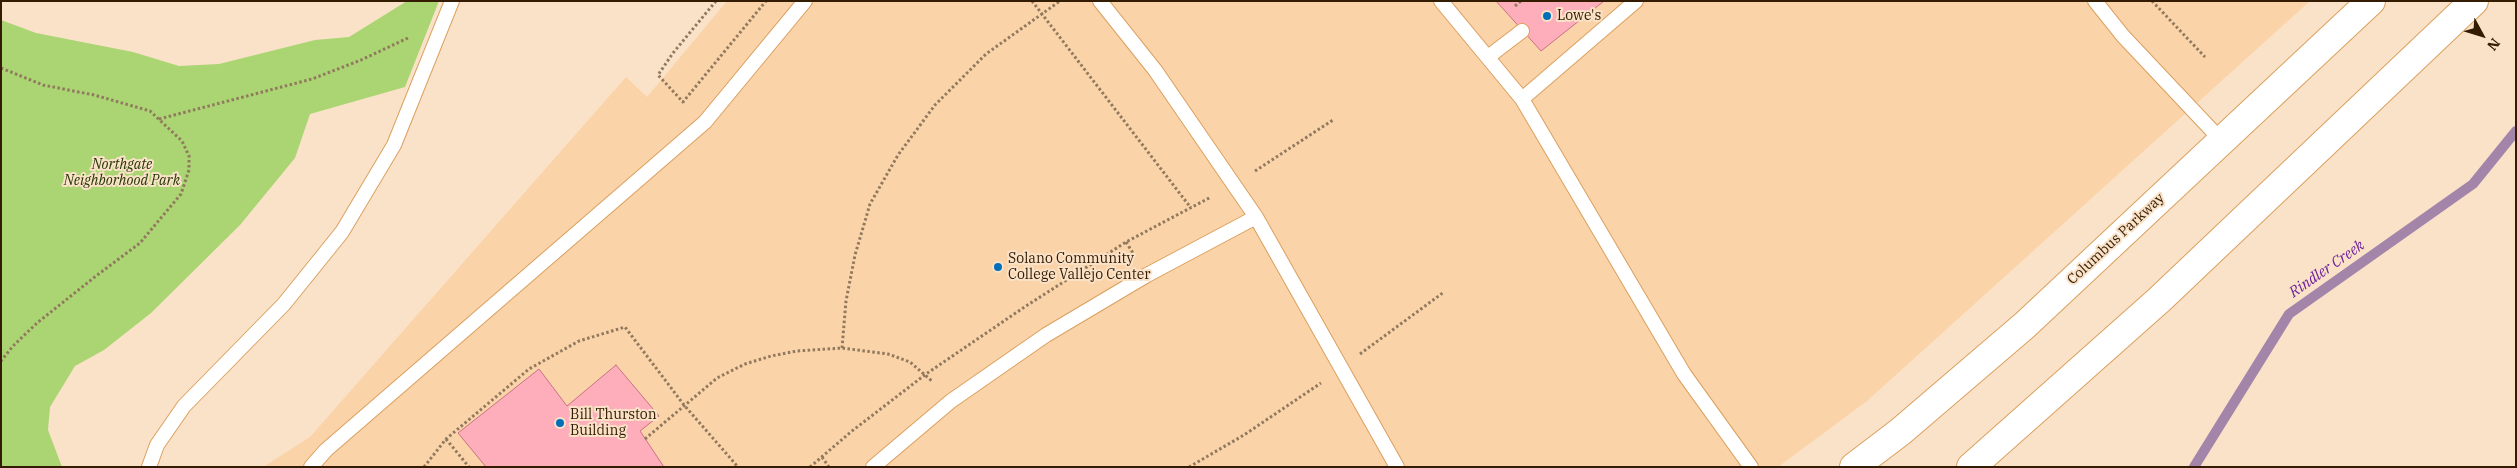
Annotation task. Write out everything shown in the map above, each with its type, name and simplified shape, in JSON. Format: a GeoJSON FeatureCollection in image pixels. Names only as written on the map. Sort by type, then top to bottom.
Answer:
{"type":"FeatureCollection","features":[{"type":"Feature","properties":{"kind":"main road","name":"Columbus Parkway"},"geometry":{"type":"LineString","coordinates":[[1854,467],[1900,432],[2025,325],[2371,1]]}},
{"type":"Feature","properties":{"kind":"main road"},"geometry":{"type":"LineString","coordinates":[[1971,467],[2159,300],[2474,1]]}},
{"type":"Feature","properties":{"kind":"lane"},"geometry":{"type":"LineString","coordinates":[[150,467],[158,445],[184,406],[284,304],[342,232],[394,145],[452,1]]}},
{"type":"Feature","properties":{"kind":"lane"},"geometry":{"type":"LineString","coordinates":[[311,467],[326,450],[705,122],[805,1]]}},
{"type":"Feature","properties":{"kind":"lane"},"geometry":{"type":"LineString","coordinates":[[1100,1],[1155,70],[1256,217],[1397,467]]}},
{"type":"Feature","properties":{"kind":"lane"},"geometry":{"type":"LineString","coordinates":[[1441,1],[1522,99],[1684,374],[1751,467]]}},
{"type":"Feature","properties":{"kind":"lane"},"geometry":{"type":"LineString","coordinates":[[1522,99],[1636,1]]}},
{"type":"Feature","properties":{"kind":"lane"},"geometry":{"type":"LineString","coordinates":[[2095,1],[2123,36],[2221,140]]}},
{"type":"Feature","properties":{"kind":"lane"},"geometry":{"type":"LineString","coordinates":[[1488,57],[1522,30]]}},
{"type":"Feature","properties":{"kind":"lane"},"geometry":{"type":"LineString","coordinates":[[873,467],[951,401],[1054,330],[1147,275],[1256,217]]}},
{"type":"Feature","properties":{"kind":"path"},"geometry":{"type":"LineString","coordinates":[[716,1],[673,53],[658,75],[682,102],[766,1]]}},
{"type":"Feature","properties":{"kind":"path"},"geometry":{"type":"LineString","coordinates":[[1032,1],[1191,208]]}},
{"type":"Feature","properties":{"kind":"path"},"geometry":{"type":"LineString","coordinates":[[842,348],[846,301],[854,255],[870,204],[898,154],[935,105],[986,54],[1044,15],[1060,1]]}},
{"type":"Feature","properties":{"kind":"path"},"geometry":{"type":"LineString","coordinates":[[2152,1],[2205,57]]}},
{"type":"Feature","properties":{"kind":"path"},"geometry":{"type":"LineString","coordinates":[[159,119],[312,79],[361,60],[409,38],[422,26],[443,25]]}},
{"type":"Feature","properties":{"kind":"path"},"geometry":{"type":"LineString","coordinates":[[1,68],[43,85],[94,95],[150,111],[182,141],[189,156],[189,170],[181,194],[140,243],[37,323],[1,360]]}},
{"type":"Feature","properties":{"kind":"path"},"geometry":{"type":"LineString","coordinates":[[810,467],[852,431],[926,374],[1026,306],[1126,242],[1234,185],[1333,120]]}},
{"type":"Feature","properties":{"kind":"path"},"geometry":{"type":"LineString","coordinates":[[424,467],[446,439],[529,369],[561,349],[579,341],[625,327],[684,405],[736,466]]}},
{"type":"Feature","properties":{"kind":"path"},"geometry":{"type":"LineString","coordinates":[[645,439],[717,378],[745,364],[797,351],[842,348],[888,354],[910,362],[926,374],[951,401]]}},
{"type":"Feature","properties":{"kind":"path"},"geometry":{"type":"LineString","coordinates":[[446,439],[469,467]]}},
{"type":"Feature","properties":{"kind":"path"},"geometry":{"type":"LineString","coordinates":[[822,457],[829,467]]}},
{"type":"Feature","properties":{"kind":"shaded area","name":"Solano Community College Vallejo Center"},"geometry":{"type":"Polygon","coordinates":[[[727,1],[2310,1],[1867,401],[1778,467],[263,467],[310,437],[626,77],[647,97],[727,1]]]}},
{"type":"Feature","properties":{"kind":"green space","name":"Northgate Neighborhood Park"},"geometry":{"type":"Polygon","coordinates":[[[407,1],[439,1],[405,87],[310,114],[295,158],[240,225],[151,313],[104,350],[75,366],[50,407],[48,430],[62,467],[1,467],[1,20],[36,33],[133,52],[179,66],[219,64],[315,40],[349,37],[407,1]]]}},
{"type":"Feature","properties":{"kind":"building","name":"Lowe's"},"geometry":{"type":"Polygon","coordinates":[[[1496,1],[1604,1],[1541,51],[1496,1]]]}},
{"type":"Feature","properties":{"kind":"building","name":"Bill Thurston Building"},"geometry":{"type":"Polygon","coordinates":[[[616,365],[659,416],[640,431],[664,467],[486,467],[458,433],[539,369],[567,406],[616,365]]]}},
{"type":"Feature","properties":{"kind":"waterway","name":"Rindler Creek"},"geometry":{"type":"LineString","coordinates":[[2194,467],[2289,314],[2473,184],[2516,131]]}},
{"type":"Feature","properties":{"kind":"place","name":"Lowe's"},"geometry":{"type":"Point","coordinates":[1547,16]}},
{"type":"Feature","properties":{"kind":"place","name":"Solano Community College Vallejo Center"},"geometry":{"type":"Point","coordinates":[998,267]}},
{"type":"Feature","properties":{"kind":"place","name":"Bill Thurston Building"},"geometry":{"type":"Point","coordinates":[560,423]}}]}
